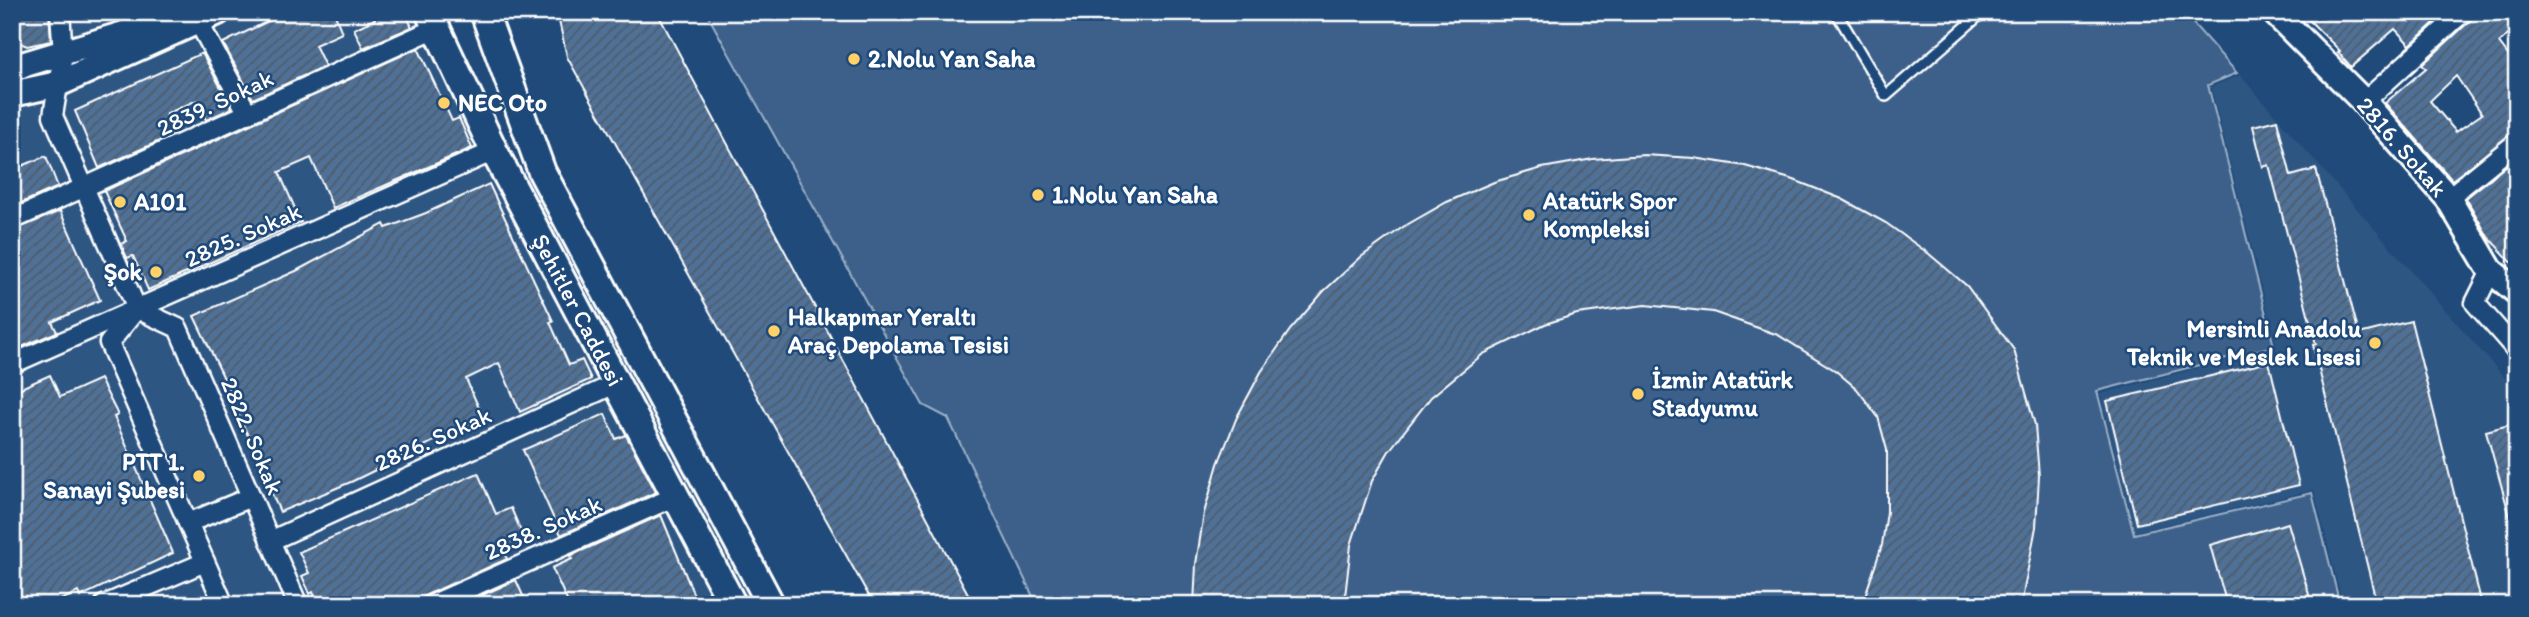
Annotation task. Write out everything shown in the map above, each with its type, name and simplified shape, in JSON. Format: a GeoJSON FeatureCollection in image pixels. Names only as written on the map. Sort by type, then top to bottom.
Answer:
{"type":"FeatureCollection","features":[{"type":"Feature","properties":{"kind":"main road","name":"Şehitler Caddesi"},"geometry":{"type":"LineString","coordinates":[[484,12],[542,172],[771,605]]}},
{"type":"Feature","properties":{"kind":"main road","name":"Şehitler Caddesi"},"geometry":{"type":"LineString","coordinates":[[433,20],[494,151],[733,605]]}},
{"type":"Feature","properties":{"kind":"street"},"geometry":{"type":"LineString","coordinates":[[60,12],[63,54],[53,116],[137,309],[109,343],[224,605]]}},
{"type":"Feature","properties":{"kind":"street"},"geometry":{"type":"LineString","coordinates":[[12,68],[124,34],[167,12]]}},
{"type":"Feature","properties":{"kind":"street"},"geometry":{"type":"LineString","coordinates":[[2364,102],[2463,12]]}},
{"type":"Feature","properties":{"kind":"street","name":"2816. Sokak"},"geometry":{"type":"LineString","coordinates":[[2277,13],[2364,102],[2448,198],[2491,271],[2517,292]]}},
{"type":"Feature","properties":{"kind":"street"},"geometry":{"type":"LineString","coordinates":[[12,94],[58,85],[203,15],[248,114]]}},
{"type":"Feature","properties":{"kind":"street","name":"2839. Sokak"},"geometry":{"type":"LineString","coordinates":[[12,220],[248,114],[433,20]]}},
{"type":"Feature","properties":{"kind":"street"},"geometry":{"type":"LineString","coordinates":[[2448,198],[2517,142]]}},
{"type":"Feature","properties":{"kind":"street","name":"2825. Sokak"},"geometry":{"type":"LineString","coordinates":[[12,364],[494,151]]}},
{"type":"Feature","properties":{"kind":"street"},"geometry":{"type":"LineString","coordinates":[[2491,271],[2475,303],[2517,351]]}},
{"type":"Feature","properties":{"kind":"street","name":"2822. Sokak"},"geometry":{"type":"LineString","coordinates":[[137,309],[178,328],[298,605]]}},
{"type":"Feature","properties":{"kind":"street","name":"2826. Sokak"},"geometry":{"type":"LineString","coordinates":[[270,541],[617,383]]}},
{"type":"Feature","properties":{"kind":"street","name":"2838. Sokak"},"geometry":{"type":"LineString","coordinates":[[431,605],[676,496]]}},
{"type":"Feature","properties":{"kind":"street"},"geometry":{"type":"LineString","coordinates":[[188,523],[251,497]]}},
{"type":"Feature","properties":{"kind":"street"},"geometry":{"type":"LineString","coordinates":[[104,605],[205,562]]}},
{"type":"Feature","properties":{"kind":"lane"},"geometry":{"type":"LineString","coordinates":[[1836,12],[1886,96],[1983,12]]}},
{"type":"Feature","properties":{"kind":"shaded area"},"geometry":{"type":"Polygon","coordinates":[[[12,12],[414,12],[744,605],[12,605],[12,12]]]}},
{"type":"Feature","properties":{"kind":"shaded area","name":"Atatürk Spor Kompleksi"},"geometry":{"type":"Polygon","coordinates":[[[706,12],[2183,12],[2237,73],[2208,85],[2274,346],[2097,391],[2134,534],[2312,493],[2340,605],[1037,605],[948,418],[923,405],[706,12]]]}},
{"type":"Feature","properties":{"kind":"shaded area","name":"Mersinli Anadolu Teknik ve Meslek Lisesi"},"geometry":{"type":"Polygon","coordinates":[[[2240,75],[2517,392],[2517,605],[2343,605],[2314,490],[2135,532],[2100,394],[2277,347],[2211,87],[2240,75]]]}},
{"type":"Feature","properties":{"kind":"building"},"geometry":{"type":"Polygon","coordinates":[[[13,12],[49,12],[51,41],[27,46],[20,43],[13,12]]]}},
{"type":"Feature","properties":{"kind":"building"},"geometry":{"type":"Polygon","coordinates":[[[287,12],[334,12],[342,33],[315,45],[325,66],[253,99],[223,43],[287,12]]]}},
{"type":"Feature","properties":{"kind":"building"},"geometry":{"type":"Polygon","coordinates":[[[372,12],[405,12],[412,27],[363,48],[354,29],[375,19],[372,12]]]}},
{"type":"Feature","properties":{"kind":"building","name":"Halkapınar Yeraltı Araç Depolama Tesisi"},"geometry":{"type":"Polygon","coordinates":[[[557,12],[657,12],[974,605],[874,605],[567,57],[557,12]]]}},
{"type":"Feature","properties":{"kind":"building"},"geometry":{"type":"Polygon","coordinates":[[[2301,12],[2446,12],[2410,45],[2395,29],[2351,67],[2338,52],[2340,51],[2301,12]]]}},
{"type":"Feature","properties":{"kind":"building"},"geometry":{"type":"Polygon","coordinates":[[[2474,12],[2517,12],[2517,25],[2499,43],[2517,67],[2517,131],[2452,180],[2385,103],[2426,68],[2422,65],[2471,20],[2474,12]],[[2456,76],[2430,101],[2456,132],[2482,114],[2456,76]]]}},
{"type":"Feature","properties":{"kind":"building"},"geometry":{"type":"Polygon","coordinates":[[[418,48],[452,121],[459,118],[472,148],[333,208],[311,158],[279,172],[301,222],[148,290],[133,256],[127,258],[121,244],[127,241],[104,191],[418,48]]]}},
{"type":"Feature","properties":{"kind":"building"},"geometry":{"type":"Polygon","coordinates":[[[202,53],[232,108],[206,120],[197,100],[166,114],[175,134],[99,168],[75,111],[202,53]]]}},
{"type":"Feature","properties":{"kind":"building"},"geometry":{"type":"Polygon","coordinates":[[[2277,120],[2291,176],[2316,169],[2359,334],[2411,321],[2482,605],[2377,605],[2313,345],[2316,344],[2269,165],[2263,167],[2253,126],[2277,120]]]}},
{"type":"Feature","properties":{"kind":"building"},"geometry":{"type":"Polygon","coordinates":[[[1644,155],[1694,158],[1745,166],[1794,180],[1842,199],[1886,223],[1928,253],[1967,286],[2014,350],[2035,425],[2039,476],[2036,527],[2021,605],[1862,605],[1882,545],[1887,512],[1887,450],[1878,417],[1857,389],[1836,371],[1778,335],[1713,312],[1645,305],[1577,314],[1545,324],[1483,354],[1431,397],[1389,451],[1372,481],[1351,545],[1344,605],[1194,605],[1196,564],[1204,513],[1218,464],[1237,417],[1261,372],[1290,330],[1324,291],[1361,257],[1403,227],[1447,202],[1494,182],[1542,168],[1593,159],[1644,155]]]}},
{"type":"Feature","properties":{"kind":"building"},"geometry":{"type":"Polygon","coordinates":[[[46,156],[58,187],[12,207],[12,170],[46,156]]]}},
{"type":"Feature","properties":{"kind":"building"},"geometry":{"type":"Polygon","coordinates":[[[2517,157],[2517,268],[2488,237],[2466,198],[2517,157]]]}},
{"type":"Feature","properties":{"kind":"building"},"geometry":{"type":"Polygon","coordinates":[[[489,184],[553,321],[550,322],[569,365],[582,360],[591,379],[520,412],[499,363],[466,379],[483,417],[353,481],[280,512],[262,472],[265,471],[228,394],[231,393],[194,316],[296,271],[384,224],[386,228],[426,213],[489,184]]]}},
{"type":"Feature","properties":{"kind":"building"},"geometry":{"type":"Polygon","coordinates":[[[60,211],[100,300],[52,322],[57,332],[12,351],[12,231],[60,211]]]}},
{"type":"Feature","properties":{"kind":"building"},"geometry":{"type":"Polygon","coordinates":[[[2269,362],[2299,485],[2137,524],[2107,401],[2269,362]]]}},
{"type":"Feature","properties":{"kind":"building"},"geometry":{"type":"Polygon","coordinates":[[[50,375],[60,397],[100,379],[118,415],[114,417],[173,553],[80,597],[78,592],[50,605],[12,605],[12,392],[50,375]]]}},
{"type":"Feature","properties":{"kind":"building"},"geometry":{"type":"Polygon","coordinates":[[[605,414],[616,439],[626,435],[656,492],[561,535],[523,450],[605,414]]]}},
{"type":"Feature","properties":{"kind":"building"},"geometry":{"type":"Polygon","coordinates":[[[2517,423],[2517,524],[2512,524],[2486,431],[2517,423]]]}},
{"type":"Feature","properties":{"kind":"building"},"geometry":{"type":"Polygon","coordinates":[[[478,473],[496,514],[511,508],[526,543],[508,551],[505,554],[507,559],[426,595],[420,605],[318,605],[302,576],[309,573],[299,552],[478,473]]]}},
{"type":"Feature","properties":{"kind":"building"},"geometry":{"type":"Polygon","coordinates":[[[661,515],[698,605],[569,605],[552,568],[572,559],[570,556],[661,515]]]}},
{"type":"Feature","properties":{"kind":"building"},"geometry":{"type":"Polygon","coordinates":[[[2288,523],[2312,605],[2227,605],[2210,545],[2288,523]]]}},
{"type":"Feature","properties":{"kind":"building"},"geometry":{"type":"Polygon","coordinates":[[[516,580],[527,605],[460,605],[516,580]]]}},
{"type":"Feature","properties":{"kind":"place","name":"2.Nolu Yan Saha"},"geometry":{"type":"Point","coordinates":[854,59]}},
{"type":"Feature","properties":{"kind":"place","name":"NEC Oto"},"geometry":{"type":"Point","coordinates":[444,103]}},
{"type":"Feature","properties":{"kind":"place","name":"1.Nolu Yan Saha"},"geometry":{"type":"Point","coordinates":[1038,195]}},
{"type":"Feature","properties":{"kind":"place","name":"A101"},"geometry":{"type":"Point","coordinates":[120,202]}},
{"type":"Feature","properties":{"kind":"place","name":"Atatürk Spor Kompleksi"},"geometry":{"type":"Point","coordinates":[1529,215]}},
{"type":"Feature","properties":{"kind":"place","name":"Şok"},"geometry":{"type":"Point","coordinates":[156,272]}},
{"type":"Feature","properties":{"kind":"place","name":"Halkapınar Yeraltı Araç Depolama Tesisi"},"geometry":{"type":"Point","coordinates":[774,331]}},
{"type":"Feature","properties":{"kind":"place","name":"Mersinli Anadolu Teknik ve Meslek Lisesi"},"geometry":{"type":"Point","coordinates":[2375,343]}},
{"type":"Feature","properties":{"kind":"place","name":"İzmir Atatürk Stadyumu"},"geometry":{"type":"Point","coordinates":[1638,394]}},
{"type":"Feature","properties":{"kind":"place","name":"PTT 1. Sanayi Şubesi"},"geometry":{"type":"Point","coordinates":[199,476]}}]}
